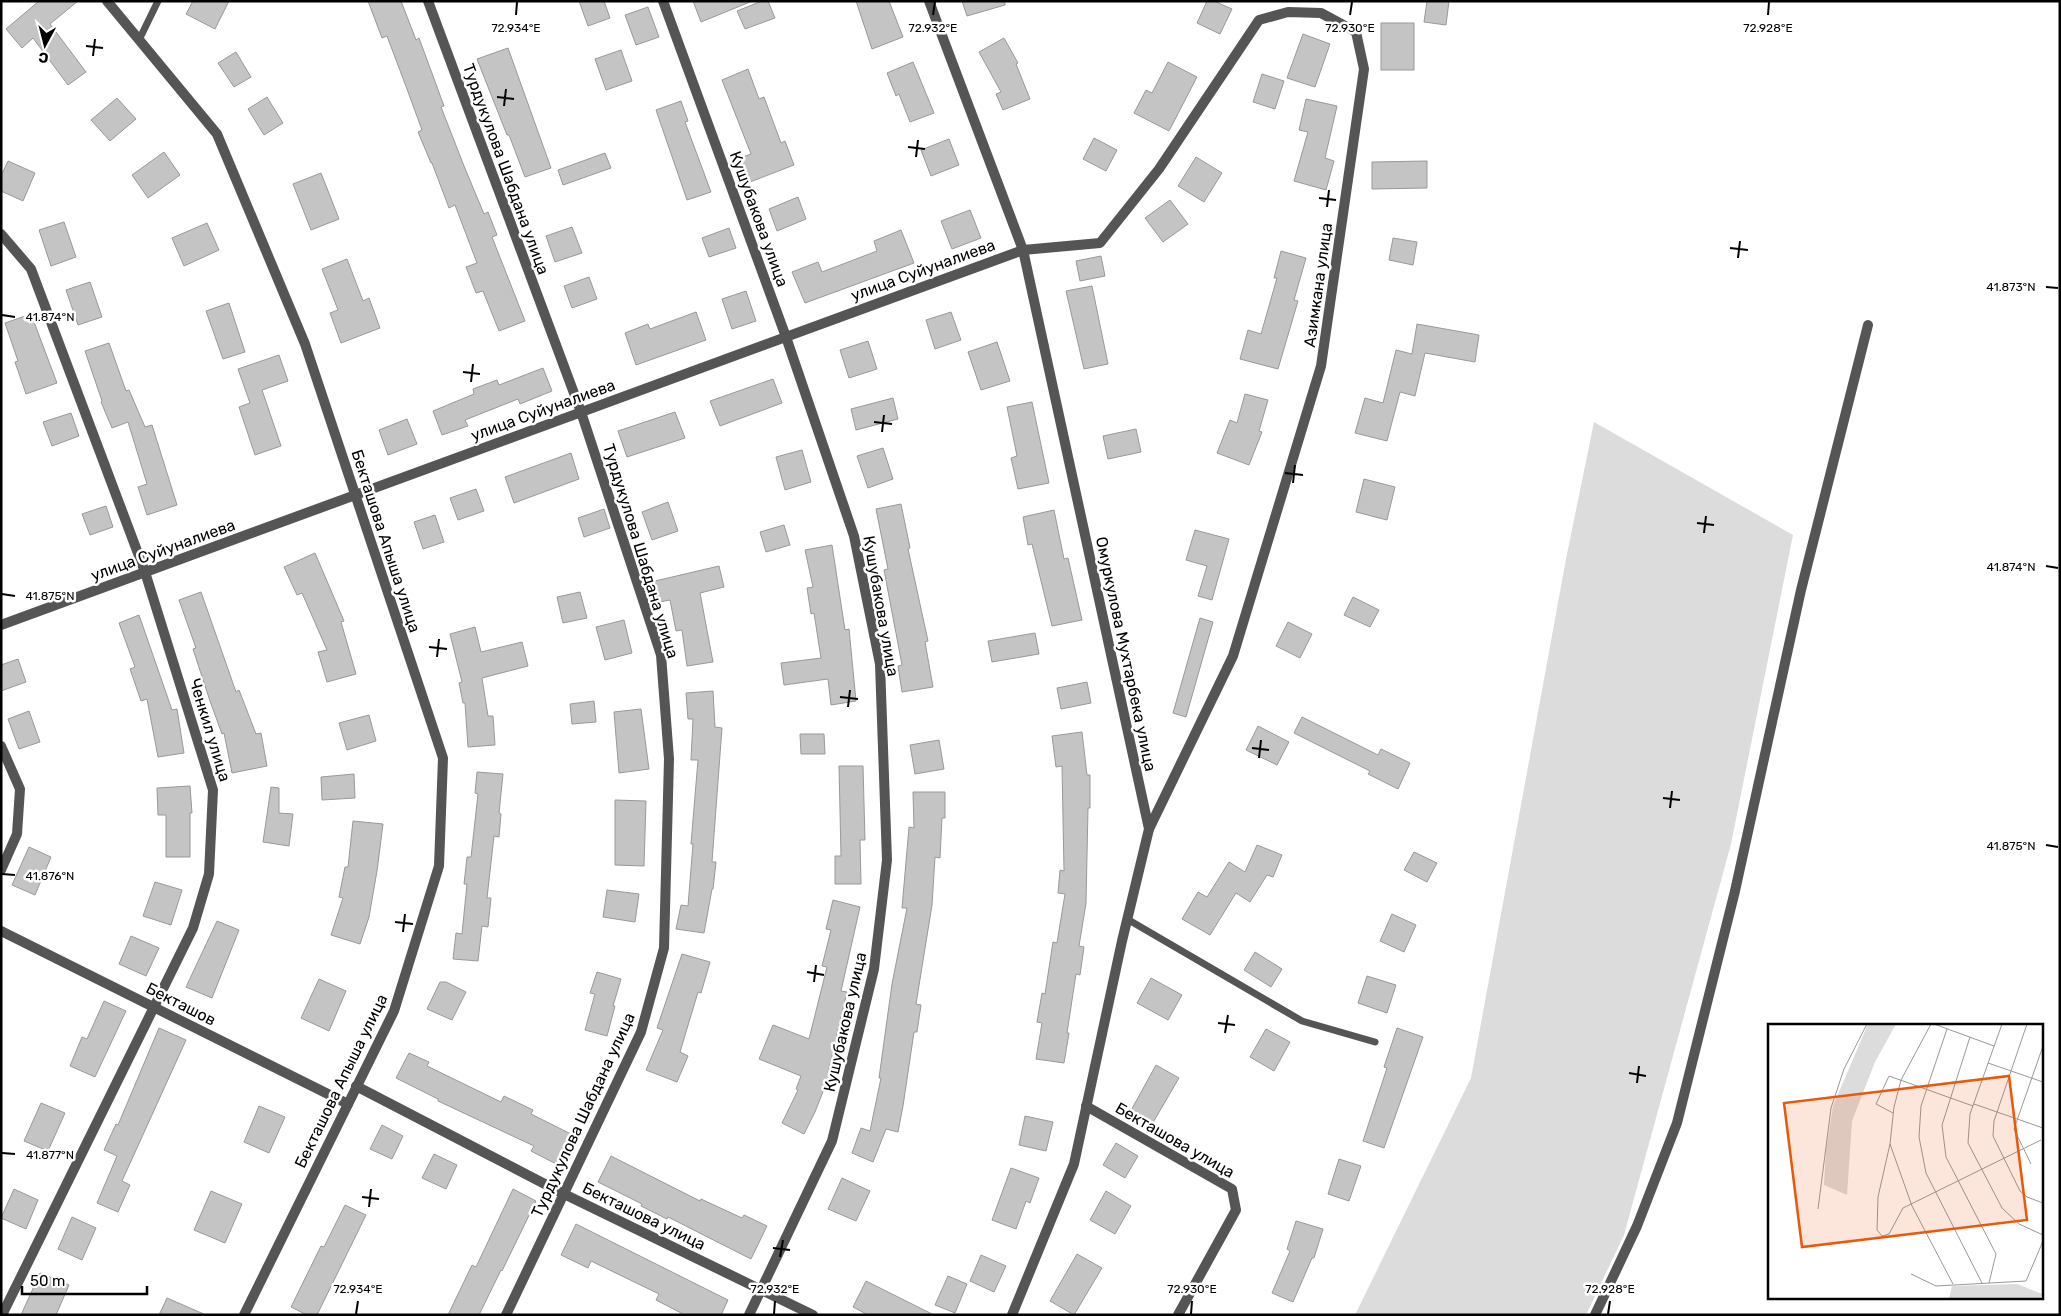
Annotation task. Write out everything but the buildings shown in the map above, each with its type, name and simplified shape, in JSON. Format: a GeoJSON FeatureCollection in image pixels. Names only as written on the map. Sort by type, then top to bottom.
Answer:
{"type":"FeatureCollection","features":[{"type":"Feature","properties":{"kind":"street","name":"Бекташова Апыша улица"},"geometry":{"type":"LineString","coordinates":[[107,1],[217,134],[305,344],[443,758],[439,866],[394,1010],[244,1315]]}},
{"type":"Feature","properties":{"kind":"street","name":"Турдукулова Шабдана улица"},"geometry":{"type":"LineString","coordinates":[[428,1],[581,412],[661,655],[668,760],[664,948],[641,1032],[506,1315]]}},
{"type":"Feature","properties":{"kind":"street","name":"Кушубакова улица"},"geometry":{"type":"LineString","coordinates":[[663,1],[786,337],[854,536],[880,664],[887,860],[874,969],[832,1141],[748,1315]]}},
{"type":"Feature","properties":{"kind":"street","name":"Омуркулова Мухтарбека улица"},"geometry":{"type":"LineString","coordinates":[[929,1],[1023,250],[1148,829],[1074,1164],[1012,1315]]}},
{"type":"Feature","properties":{"kind":"street","name":"Азимкана улица"},"geometry":{"type":"LineString","coordinates":[[1100,243],[1159,168],[1259,20],[1288,12],[1320,13],[1356,32],[1364,69],[1322,366],[1233,656],[1148,829]]}},
{"type":"Feature","properties":{"kind":"street","name":"Ченкил улица"},"geometry":{"type":"LineString","coordinates":[[1,234],[31,269],[145,572],[213,790],[209,874],[193,928],[2,1315]]}},
{"type":"Feature","properties":{"kind":"street","name":"улица Суйуналиева"},"geometry":{"type":"LineString","coordinates":[[1,625],[1023,250],[1100,243]]}},
{"type":"Feature","properties":{"kind":"street"},"geometry":{"type":"LineString","coordinates":[[1595,1315],[1637,1226],[1676,1123],[1735,891],[1801,590],[1868,324]]}},
{"type":"Feature","properties":{"kind":"street"},"geometry":{"type":"LineString","coordinates":[[1,746],[20,789],[17,834],[1,870]]}},
{"type":"Feature","properties":{"kind":"street","name":"Бекташов"},"geometry":{"type":"LineString","coordinates":[[1,931],[348,1104]]}},
{"type":"Feature","properties":{"kind":"street","name":"Бекташова улица"},"geometry":{"type":"LineString","coordinates":[[356,1086],[564,1194],[761,1288],[813,1315]]}},
{"type":"Feature","properties":{"kind":"street","name":"Бекташова улица"},"geometry":{"type":"LineString","coordinates":[[1086,1106],[1232,1189],[1236,1210],[1178,1315]]}},
{"type":"Feature","properties":{"kind":"lane"},"geometry":{"type":"LineString","coordinates":[[139,40],[158,1]]}},
{"type":"Feature","properties":{"kind":"lane"},"geometry":{"type":"LineString","coordinates":[[1127,918],[1302,1021],[1375,1042]]}},
{"type":"Feature","properties":{"kind":"shaded area"},"geometry":{"type":"Polygon","coordinates":[[[1594,422],[1793,535],[1731,844],[1624,1235],[1586,1315],[1355,1315],[1471,1078],[1566,559],[1594,422]]]}}]}
